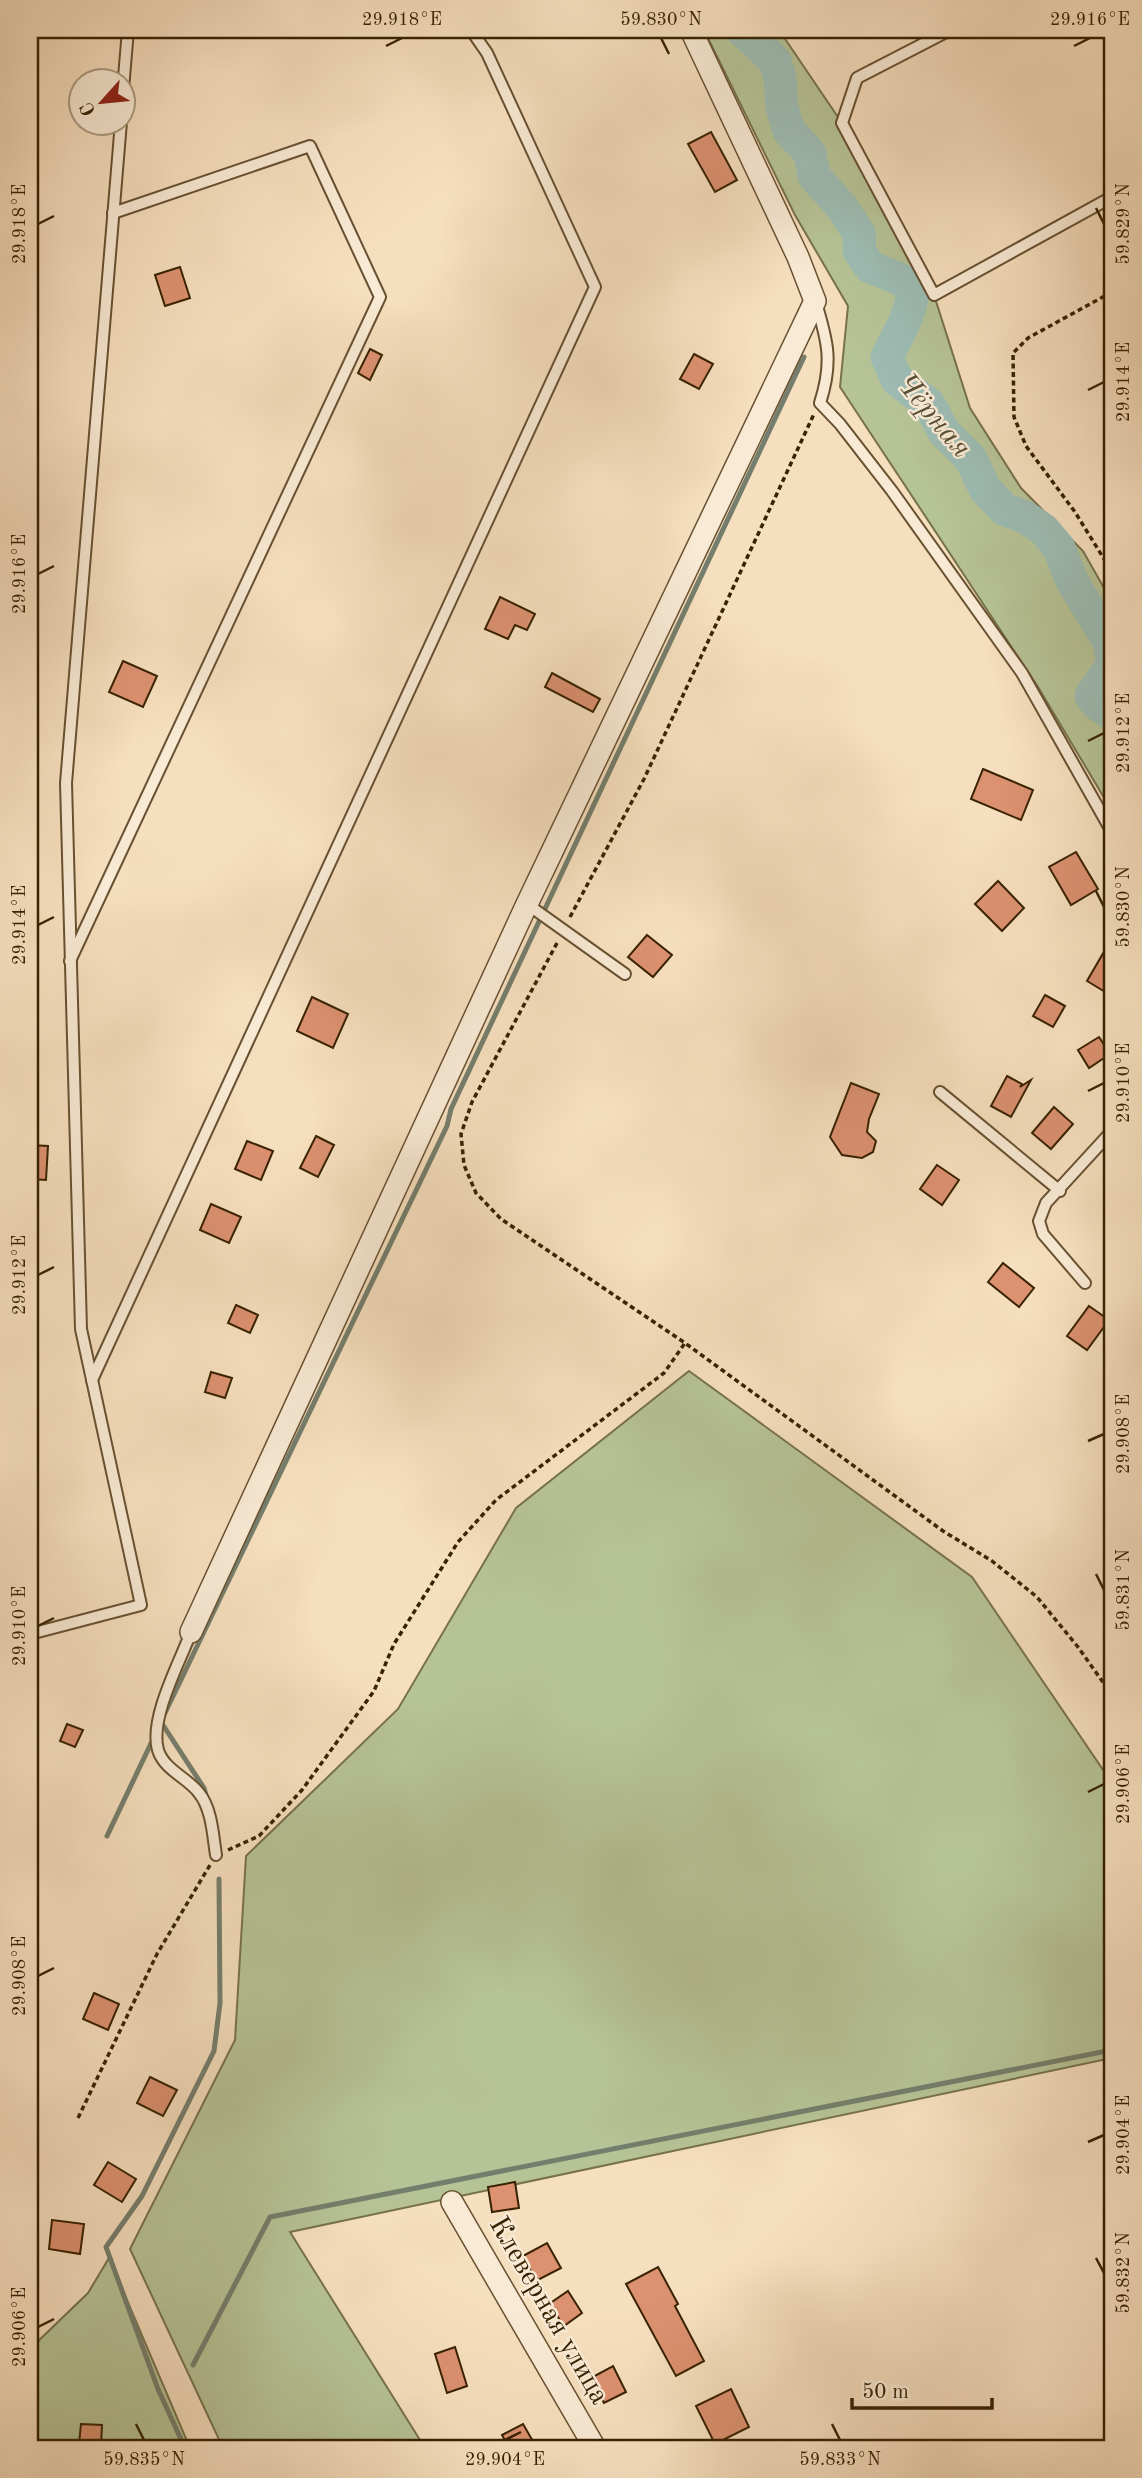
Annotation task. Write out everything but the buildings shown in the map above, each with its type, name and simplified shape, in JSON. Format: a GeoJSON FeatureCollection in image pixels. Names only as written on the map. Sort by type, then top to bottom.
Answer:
{"type":"FeatureCollection","features":[{"type":"Feature","properties":{"kind":"street"},"geometry":{"type":"LineString","coordinates":[[191,1632],[527,904],[815,301],[798,257],[691,30]]}},
{"type":"Feature","properties":{"kind":"street","name":"Клеверная улица"},"geometry":{"type":"LineString","coordinates":[[453,2202],[596,2448]]}},
{"type":"Feature","properties":{"kind":"lane"},"geometry":{"type":"LineString","coordinates":[[125,66],[128,30]]}},
{"type":"Feature","properties":{"kind":"lane"},"geometry":{"type":"LineString","coordinates":[[92,1380],[594,287],[487,53],[471,30]]}},
{"type":"Feature","properties":{"kind":"lane"},"geometry":{"type":"LineString","coordinates":[[950,30],[857,78],[842,123],[934,295],[1112,197]]}},
{"type":"Feature","properties":{"kind":"lane"},"geometry":{"type":"LineString","coordinates":[[30,1634],[141,1605],[81,1329],[66,783],[120,136]]}},
{"type":"Feature","properties":{"kind":"lane"},"geometry":{"type":"LineString","coordinates":[[69,963],[380,297],[310,146],[113,213]]}},
{"type":"Feature","properties":{"kind":"lane"},"geometry":{"type":"LineString","coordinates":[[815,301],[826,337],[828,378],[820,403],[840,424],[892,491],[1022,673],[1112,832]]}},
{"type":"Feature","properties":{"kind":"lane"},"geometry":{"type":"LineString","coordinates":[[527,904],[625,974]]}},
{"type":"Feature","properties":{"kind":"lane"},"geometry":{"type":"LineString","coordinates":[[940,1092],[1060,1191]]}},
{"type":"Feature","properties":{"kind":"lane"},"geometry":{"type":"LineString","coordinates":[[1086,1283],[1043,1234],[1040,1221],[1046,1203],[1060,1191],[1112,1131]]}},
{"type":"Feature","properties":{"kind":"lane"},"geometry":{"type":"LineString","coordinates":[[191,1632],[159,1715],[158,1750],[163,1760],[200,1793],[209,1815],[216,1855]]}},
{"type":"Feature","properties":{"kind":"path"},"geometry":{"type":"LineString","coordinates":[[1112,292],[1028,338],[1013,353],[1014,416],[1026,446],[1075,512],[1112,572]]}},
{"type":"Feature","properties":{"kind":"path"},"geometry":{"type":"LineString","coordinates":[[820,403],[644,779],[472,1102],[461,1134],[464,1165],[476,1193],[501,1219],[685,1343],[943,1531],[992,1561],[1037,1597],[1112,1695]]}},
{"type":"Feature","properties":{"kind":"path"},"geometry":{"type":"LineString","coordinates":[[78,2118],[157,1954],[216,1855],[259,1836],[302,1790],[373,1691],[394,1644],[458,1542],[496,1500],[664,1373],[685,1343]]}},
{"type":"Feature","properties":{"kind":"green space"},"geometry":{"type":"Polygon","coordinates":[[[704,30],[779,30],[842,123],[934,295],[970,408],[1021,488],[1083,551],[1112,602],[1112,811],[1038,687],[840,387],[848,306],[795,215],[704,30]]]}},
{"type":"Feature","properties":{"kind":"green space"},"geometry":{"type":"Polygon","coordinates":[[[689,1371],[972,1577],[1112,1783],[1112,2058],[290,2232],[425,2448],[223,2448],[130,2249],[235,2040],[246,1856],[398,1709],[516,1508],[689,1371]]]}},
{"type":"Feature","properties":{"kind":"green space"},"geometry":{"type":"Polygon","coordinates":[[[109,2258],[190,2448],[30,2448],[30,2349],[88,2293],[109,2258]]]}},
{"type":"Feature","properties":{"kind":"waterway","name":"Чёрная"},"geometry":{"type":"LineString","coordinates":[[742,30],[775,61],[780,79],[782,107],[789,131],[810,153],[814,176],[841,206],[860,235],[859,251],[870,267],[900,279],[913,290],[907,317],[887,357],[897,380],[929,404],[944,432],[971,459],[985,489],[1005,510],[1025,517],[1044,530],[1059,548],[1072,581],[1109,642],[1112,658]]}},
{"type":"Feature","properties":{"kind":"waterway"},"geometry":{"type":"LineString","coordinates":[[164,1715],[447,1126],[451,1109],[804,357]]}},
{"type":"Feature","properties":{"kind":"waterway","name":"Чёрная"},"geometry":{"type":"LineString","coordinates":[[1112,665],[1091,696],[1097,704],[1112,714]]}},
{"type":"Feature","properties":{"kind":"waterway"},"geometry":{"type":"LineString","coordinates":[[161,1722],[204,1788],[207,1799]]}},
{"type":"Feature","properties":{"kind":"waterway"},"geometry":{"type":"LineString","coordinates":[[107,1836],[154,1737]]}},
{"type":"Feature","properties":{"kind":"waterway"},"geometry":{"type":"LineString","coordinates":[[185,2448],[158,2389],[106,2247],[142,2196],[214,2051],[220,2003],[219,1879]]}},
{"type":"Feature","properties":{"kind":"waterway"},"geometry":{"type":"LineString","coordinates":[[193,2365],[270,2217],[1112,2050]]}}]}
